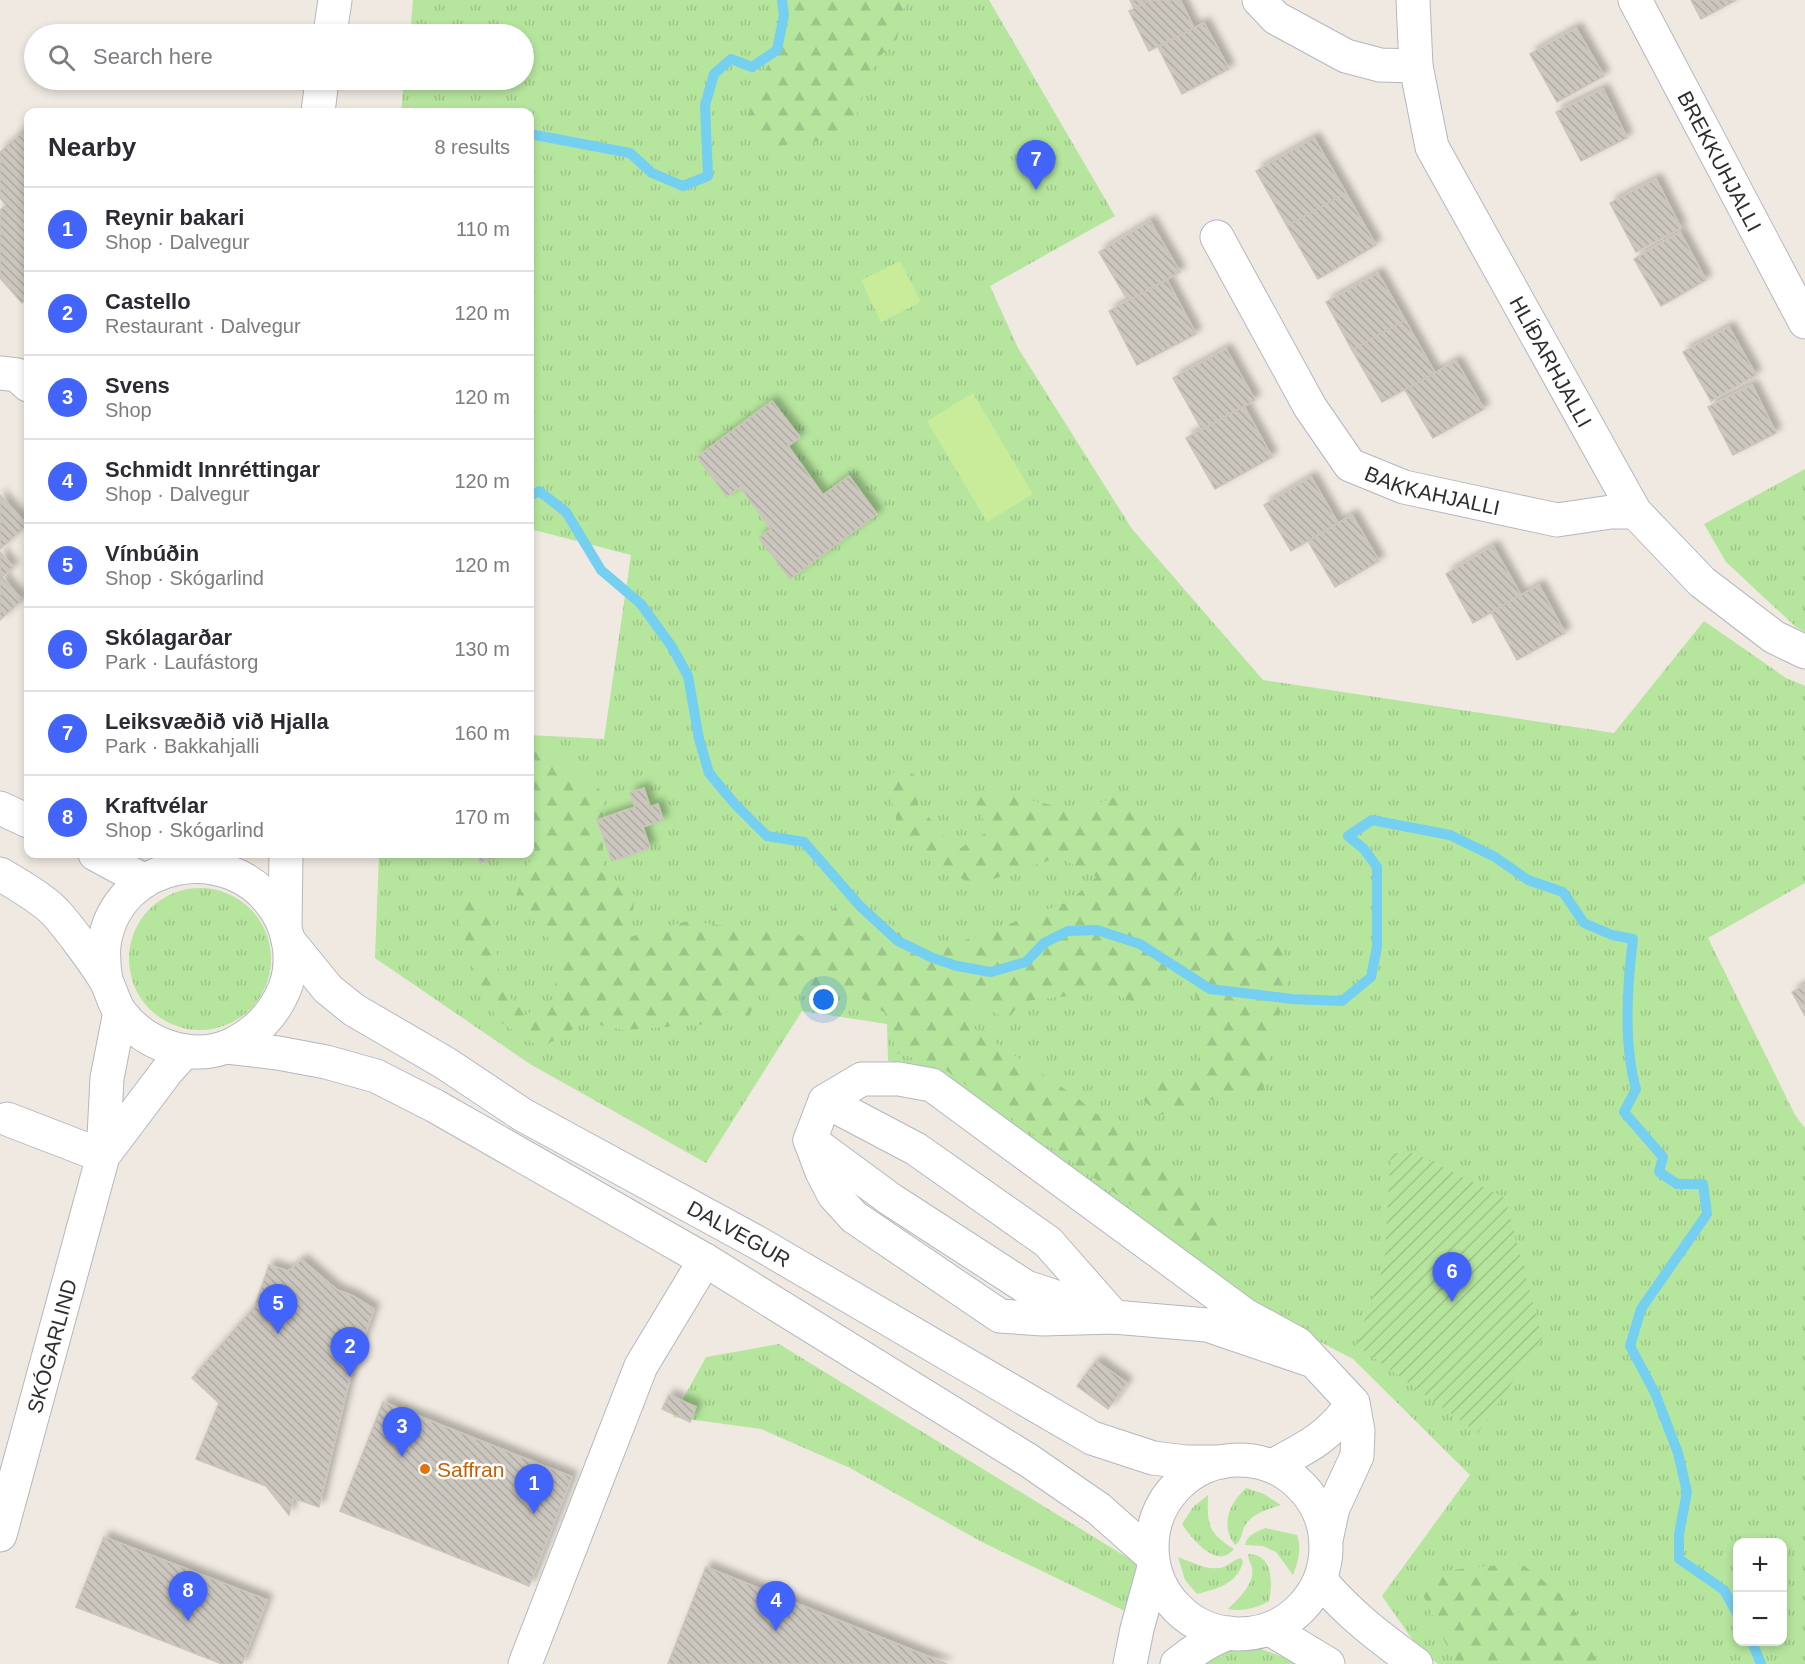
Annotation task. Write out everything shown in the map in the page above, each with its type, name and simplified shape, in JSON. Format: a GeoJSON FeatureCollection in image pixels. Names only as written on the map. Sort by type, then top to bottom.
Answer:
{"type":"FeatureCollection","features":[{"type":"Feature","properties":{"kind":"street"},"geometry":{"type":"LineString","coordinates":[[331,24],[335,0]]}},
{"type":"Feature","properties":{"kind":"street"},"geometry":{"type":"LineString","coordinates":[[1260,0],[1276,18],[1346,56],[1380,65],[1416,66]]}},
{"type":"Feature","properties":{"kind":"street","name":"HLÍÐARHJALLI"},"geometry":{"type":"LineString","coordinates":[[1413,0],[1416,66],[1432,147],[1635,512],[1702,582],[1774,637],[1805,652]]}},
{"type":"Feature","properties":{"kind":"street","name":"BREKKUHJALLI"},"geometry":{"type":"LineString","coordinates":[[1635,0],[1805,322]]}},
{"type":"Feature","properties":{"kind":"street"},"geometry":{"type":"LineString","coordinates":[[318,108],[321,90]]}},
{"type":"Feature","properties":{"kind":"street","name":"BAKKAHJALLI"},"geometry":{"type":"LineString","coordinates":[[1218,237],[1310,407],[1350,465],[1404,487],[1557,520],[1611,512],[1635,512]]}},
{"type":"Feature","properties":{"kind":"street"},"geometry":{"type":"LineString","coordinates":[[0,373],[17,375],[24,381]]}},
{"type":"Feature","properties":{"kind":"street"},"geometry":{"type":"LineString","coordinates":[[0,808],[24,819]]}},
{"type":"Feature","properties":{"kind":"street"},"geometry":{"type":"LineString","coordinates":[[103,858],[145,880]]}},
{"type":"Feature","properties":{"kind":"street"},"geometry":{"type":"LineString","coordinates":[[286,858],[286,935]]}},
{"type":"Feature","properties":{"kind":"street"},"geometry":{"type":"LineString","coordinates":[[191,860],[222,869],[254,885],[278,913],[290,953],[288,977],[280,1000],[266,1020],[248,1036],[227,1047],[206,1052],[166,1047],[148,1038],[133,1026],[120,1012],[111,997],[103,962],[110,924],[118,907],[130,893],[145,880],[191,860]]}},
{"type":"Feature","properties":{"kind":"street"},"geometry":{"type":"LineString","coordinates":[[0,874],[55,912],[106,981]]}},
{"type":"Feature","properties":{"kind":"street","name":"DALVEGUR"},"geometry":{"type":"LineString","coordinates":[[286,935],[328,989],[354,1010],[445,1063],[524,1114],[758,1243],[1092,1438],[1153,1458],[1186,1462],[1221,1462]]}},
{"type":"Feature","properties":{"kind":"street","name":"SKÓGARLIND"},"geometry":{"type":"LineString","coordinates":[[0,1535],[103,1156],[106,1078],[120,1012]]}},
{"type":"Feature","properties":{"kind":"street","name":"DALVEGUR"},"geometry":{"type":"LineString","coordinates":[[227,1047],[326,1062],[376,1076],[445,1112],[705,1260],[1028,1460],[1099,1509],[1153,1562]]}},
{"type":"Feature","properties":{"kind":"street","name":"SKÓGARLIND"},"geometry":{"type":"LineString","coordinates":[[103,1156],[167,1071],[185,1051]]}},
{"type":"Feature","properties":{"kind":"street"},"geometry":{"type":"LineString","coordinates":[[1313,1360],[1207,1325],[1114,1317],[1026,1287],[890,1199],[810,1140],[825,1101],[862,1079],[899,1079],[932,1085],[1245,1315],[1298,1344],[1313,1360],[1353,1403],[1358,1431],[1357,1456],[1333,1508],[1326,1540]]}},
{"type":"Feature","properties":{"kind":"street"},"geometry":{"type":"LineString","coordinates":[[825,1101],[916,1149],[1048,1242],[1114,1317]]}},
{"type":"Feature","properties":{"kind":"street"},"geometry":{"type":"LineString","coordinates":[[2,1121],[103,1156]]}},
{"type":"Feature","properties":{"kind":"street"},"geometry":{"type":"LineString","coordinates":[[525,1664],[641,1366],[705,1260]]}},
{"type":"Feature","properties":{"kind":"street"},"geometry":{"type":"LineString","coordinates":[[1272,1466],[1311,1445],[1327,1433],[1339,1423],[1353,1403]]}},
{"type":"Feature","properties":{"kind":"street"},"geometry":{"type":"LineString","coordinates":[[1130,1664],[1153,1562],[1153,1535],[1159,1514],[1169,1496],[1183,1480],[1201,1468],[1221,1462],[1246,1460],[1272,1466],[1293,1478],[1310,1495],[1321,1516],[1326,1540],[1326,1560],[1320,1580],[1308,1600],[1291,1617],[1270,1629],[1250,1634],[1229,1633],[1208,1628],[1190,1618],[1174,1604],[1162,1587],[1153,1562]]}},
{"type":"Feature","properties":{"kind":"street"},"geometry":{"type":"LineString","coordinates":[[1320,1580],[1366,1628],[1416,1664]]}},
{"type":"Feature","properties":{"kind":"street"},"geometry":{"type":"LineString","coordinates":[[1270,1629],[1328,1664]]}},
{"type":"Feature","properties":{"kind":"street"},"geometry":{"type":"LineString","coordinates":[[1177,1664],[1195,1649],[1229,1633]]}},
{"type":"Feature","properties":{"kind":"green space"},"geometry":{"type":"Polygon","coordinates":[[[413,0],[989,0],[1115,216],[990,286],[1018,348],[1132,529],[1263,680],[1614,733],[1704,621],[1786,678],[1805,686],[1805,883],[1708,938],[1795,1115],[1805,1128],[1805,1664],[1438,1664],[1419,1649],[1382,1596],[1470,1475],[1353,1359],[1249,1305],[935,1072],[888,1061],[887,1024],[802,1011],[706,1163],[530,1064],[375,958],[379,858],[534,858],[534,735],[604,739],[631,555],[534,530],[534,108],[401,108],[403,90],[534,90],[534,24],[411,24],[413,0]]]}},
{"type":"Feature","properties":{"kind":"green space"},"geometry":{"type":"Polygon","coordinates":[[[798,0],[906,0],[897,39],[875,61],[855,120],[828,140],[767,147],[747,119],[755,93],[798,0]]]}},
{"type":"Feature","properties":{"kind":"green space"},"geometry":{"type":"Polygon","coordinates":[[[900,261],[921,302],[881,322],[861,280],[900,261]]]}},
{"type":"Feature","properties":{"kind":"green space"},"geometry":{"type":"Polygon","coordinates":[[[973,393],[1033,494],[987,522],[927,421],[973,393]]]}},
{"type":"Feature","properties":{"kind":"green space"},"geometry":{"type":"Polygon","coordinates":[[[1805,469],[1805,632],[1796,627],[1726,562],[1704,524],[1805,469]]]}},
{"type":"Feature","properties":{"kind":"green space"},"geometry":{"type":"Polygon","coordinates":[[[534,748],[540,748],[603,792],[603,872],[635,895],[630,937],[688,921],[816,938],[838,902],[944,948],[1070,901],[1096,877],[1059,857],[972,886],[899,832],[887,778],[900,766],[916,776],[918,805],[957,850],[989,831],[974,800],[992,791],[1077,811],[1123,794],[1157,826],[1204,829],[1214,858],[1165,904],[1204,935],[1232,931],[1281,946],[1290,967],[1262,1094],[1201,1101],[1162,1115],[1140,1098],[1161,1075],[1194,1080],[1205,1033],[1184,945],[1143,1006],[1107,991],[1020,1002],[1008,1020],[974,1002],[966,1023],[1075,1096],[1225,1218],[1210,1241],[1193,1250],[940,1066],[894,1052],[893,1018],[842,986],[762,986],[747,1021],[624,1030],[585,1022],[541,1048],[497,1020],[475,971],[457,914],[471,898],[491,901],[501,988],[526,1015],[553,999],[560,954],[516,895],[531,858],[534,858],[534,748]]]}},
{"type":"Feature","properties":{"kind":"green space"},"geometry":{"type":"Polygon","coordinates":[[[200,888],[227,894],[250,909],[265,932],[271,959],[265,986],[250,1009],[227,1024],[200,1030],[173,1024],[150,1009],[135,986],[129,959],[135,932],[150,909],[173,894],[200,888]]]}},
{"type":"Feature","properties":{"kind":"green space"},"geometry":{"type":"Polygon","coordinates":[[[1391,1153],[1414,1153],[1505,1198],[1542,1338],[1478,1433],[1356,1345],[1384,1265],[1391,1153]]]}},
{"type":"Feature","properties":{"kind":"green space"},"geometry":{"type":"Polygon","coordinates":[[[779,1344],[1151,1572],[1133,1615],[982,1542],[850,1468],[761,1429],[673,1417],[706,1357],[779,1344]]]}},
{"type":"Feature","properties":{"kind":"green space"},"geometry":{"type":"Polygon","coordinates":[[[1246,1488],[1264,1494],[1281,1505],[1253,1517],[1244,1527],[1235,1545],[1230,1537],[1227,1522],[1231,1508],[1246,1488]]]}},
{"type":"Feature","properties":{"kind":"green space"},"geometry":{"type":"Polygon","coordinates":[[[1208,1495],[1211,1527],[1219,1538],[1234,1549],[1227,1555],[1220,1556],[1205,1550],[1182,1524],[1193,1507],[1208,1495]]]}},
{"type":"Feature","properties":{"kind":"green space"},"geometry":{"type":"Polygon","coordinates":[[[1265,1528],[1297,1535],[1299,1555],[1293,1575],[1276,1552],[1263,1546],[1245,1545],[1250,1536],[1265,1528]]]}},
{"type":"Feature","properties":{"kind":"green space"},"geometry":{"type":"Polygon","coordinates":[[[1248,1554],[1256,1555],[1267,1564],[1271,1578],[1269,1601],[1249,1609],[1228,1609],[1245,1591],[1251,1580],[1252,1568],[1248,1554]]]}},
{"type":"Feature","properties":{"kind":"green space"},"geometry":{"type":"Polygon","coordinates":[[[1178,1557],[1212,1568],[1224,1567],[1241,1558],[1243,1562],[1236,1576],[1231,1580],[1219,1587],[1197,1594],[1185,1580],[1178,1557]]]}},
{"type":"Feature","properties":{"kind":"green space"},"geometry":{"type":"Polygon","coordinates":[[[1523,1565],[1571,1602],[1598,1664],[1459,1664],[1453,1659],[1418,1584],[1428,1573],[1486,1566],[1523,1565]]]}},
{"type":"Feature","properties":{"kind":"green space"},"geometry":{"type":"Polygon","coordinates":[[[1247,1644],[1303,1664],[1181,1664],[1204,1648],[1247,1644]]]}},
{"type":"Feature","properties":{"kind":"building"},"geometry":{"type":"Polygon","coordinates":[[[1130,0],[1150,0],[1134,8],[1130,0]]]}},
{"type":"Feature","properties":{"kind":"building"},"geometry":{"type":"Polygon","coordinates":[[[1150,0],[1180,0],[1194,28],[1149,51],[1129,11],[1150,0]]]}},
{"type":"Feature","properties":{"kind":"building"},"geometry":{"type":"Polygon","coordinates":[[[1691,0],[1736,0],[1701,19],[1691,0]]]}},
{"type":"Feature","properties":{"kind":"building"},"geometry":{"type":"Polygon","coordinates":[[[1204,23],[1229,69],[1182,94],[1158,47],[1204,23]]]}},
{"type":"Feature","properties":{"kind":"building"},"geometry":{"type":"Polygon","coordinates":[[[1576,28],[1604,76],[1557,102],[1530,54],[1576,28]]]}},
{"type":"Feature","properties":{"kind":"building"},"geometry":{"type":"Polygon","coordinates":[[[1603,89],[1627,138],[1581,161],[1556,112],[1603,89]]]}},
{"type":"Feature","properties":{"kind":"building"},"geometry":{"type":"Polygon","coordinates":[[[24,131],[24,301],[22,303],[0,278],[0,210],[6,205],[0,198],[0,152],[24,131]]]}},
{"type":"Feature","properties":{"kind":"building"},"geometry":{"type":"Polygon","coordinates":[[[1314,138],[1346,193],[1287,226],[1256,171],[1314,138]]]}},
{"type":"Feature","properties":{"kind":"building"},"geometry":{"type":"Polygon","coordinates":[[[1656,179],[1681,228],[1636,252],[1610,203],[1656,179]]]}},
{"type":"Feature","properties":{"kind":"building"},"geometry":{"type":"Polygon","coordinates":[[[1346,193],[1376,245],[1318,279],[1287,226],[1346,193]]]}},
{"type":"Feature","properties":{"kind":"building"},"geometry":{"type":"Polygon","coordinates":[[[1150,221],[1180,272],[1128,301],[1099,252],[1150,221]]]}},
{"type":"Feature","properties":{"kind":"building"},"geometry":{"type":"Polygon","coordinates":[[[1680,232],[1706,280],[1661,306],[1634,259],[1680,232]]]}},
{"type":"Feature","properties":{"kind":"building"},"geometry":{"type":"Polygon","coordinates":[[[1378,273],[1405,320],[1352,350],[1326,302],[1378,273]]]}},
{"type":"Feature","properties":{"kind":"building"},"geometry":{"type":"Polygon","coordinates":[[[1167,280],[1196,334],[1137,365],[1109,311],[1167,280]]]}},
{"type":"Feature","properties":{"kind":"building"},"geometry":{"type":"Polygon","coordinates":[[[1405,320],[1435,373],[1382,402],[1352,350],[1405,320]]]}},
{"type":"Feature","properties":{"kind":"building"},"geometry":{"type":"Polygon","coordinates":[[[1729,327],[1756,375],[1711,401],[1683,352],[1729,327]]]}},
{"type":"Feature","properties":{"kind":"building"},"geometry":{"type":"Polygon","coordinates":[[[1226,349],[1255,400],[1202,430],[1173,378],[1226,349]]]}},
{"type":"Feature","properties":{"kind":"building"},"geometry":{"type":"Polygon","coordinates":[[[1456,361],[1484,409],[1433,438],[1405,390],[1456,361]]]}},
{"type":"Feature","properties":{"kind":"building"},"geometry":{"type":"Polygon","coordinates":[[[1752,385],[1776,433],[1733,455],[1708,407],[1752,385]]]}},
{"type":"Feature","properties":{"kind":"building"},"geometry":{"type":"Polygon","coordinates":[[[772,401],[800,437],[788,446],[823,495],[849,476],[877,514],[790,579],[759,538],[771,529],[740,487],[727,497],[697,457],[772,401]]]}},
{"type":"Feature","properties":{"kind":"building"},"geometry":{"type":"Polygon","coordinates":[[[1244,406],[1272,457],[1215,489],[1186,438],[1244,406]]]}},
{"type":"Feature","properties":{"kind":"building"},"geometry":{"type":"Polygon","coordinates":[[[1311,477],[1338,523],[1291,551],[1264,505],[1311,477]]]}},
{"type":"Feature","properties":{"kind":"building"},"geometry":{"type":"Polygon","coordinates":[[[0,495],[24,522],[24,528],[0,549],[0,495]]]}},
{"type":"Feature","properties":{"kind":"building"},"geometry":{"type":"Polygon","coordinates":[[[1352,515],[1379,561],[1335,587],[1308,541],[1352,515]]]}},
{"type":"Feature","properties":{"kind":"building"},"geometry":{"type":"Polygon","coordinates":[[[1493,546],[1521,595],[1473,623],[1446,574],[1493,546]]]}},
{"type":"Feature","properties":{"kind":"building"},"geometry":{"type":"Polygon","coordinates":[[[0,552],[13,567],[2,577],[22,600],[0,620],[0,552]]]}},
{"type":"Feature","properties":{"kind":"building"},"geometry":{"type":"Polygon","coordinates":[[[1539,585],[1565,633],[1517,660],[1491,612],[1539,585]]]}},
{"type":"Feature","properties":{"kind":"building"},"geometry":{"type":"Polygon","coordinates":[[[644,788],[650,807],[658,804],[663,820],[643,827],[650,848],[612,861],[597,820],[635,807],[630,793],[644,788]]]}},
{"type":"Feature","properties":{"kind":"building"},"geometry":{"type":"Polygon","coordinates":[[[478,858],[493,858],[480,863],[478,858]]]}},
{"type":"Feature","properties":{"kind":"building"},"geometry":{"type":"Polygon","coordinates":[[[1805,985],[1805,1016],[1792,992],[1805,985]]]}},
{"type":"Feature","properties":{"kind":"building"},"geometry":{"type":"Polygon","coordinates":[[[302,1260],[337,1290],[353,1296],[374,1309],[350,1377],[319,1507],[293,1498],[289,1515],[266,1486],[196,1459],[219,1403],[192,1378],[255,1306],[269,1265],[288,1271],[302,1260]]]}},
{"type":"Feature","properties":{"kind":"building"},"geometry":{"type":"Polygon","coordinates":[[[1096,1361],[1127,1383],[1108,1409],[1077,1386],[1096,1361]]]}},
{"type":"Feature","properties":{"kind":"building"},"geometry":{"type":"Polygon","coordinates":[[[669,1395],[696,1407],[690,1422],[662,1409],[669,1395]]]}},
{"type":"Feature","properties":{"kind":"building"},"geometry":{"type":"Polygon","coordinates":[[[383,1402],[572,1477],[529,1586],[340,1511],[383,1402]]]}},
{"type":"Feature","properties":{"kind":"building"},"geometry":{"type":"Polygon","coordinates":[[[104,1537],[267,1600],[242,1664],[222,1664],[76,1607],[104,1537]]]}},
{"type":"Feature","properties":{"kind":"building"},"geometry":{"type":"Polygon","coordinates":[[[706,1567],[947,1664],[668,1664],[706,1567]]]}},
{"type":"Feature","properties":{"kind":"waterway"},"geometry":{"type":"LineString","coordinates":[[534,135],[630,153],[652,173],[683,186],[708,176],[705,105],[714,74],[731,59],[752,67],[777,50],[784,15],[782,0]]}},
{"type":"Feature","properties":{"kind":"waterway"},"geometry":{"type":"LineString","coordinates":[[534,494],[539,491],[566,512],[601,570],[641,604],[672,647],[688,676],[699,739],[709,773],[734,803],[767,836],[804,842],[860,906],[898,941],[933,958],[957,966],[991,972],[1026,962],[1044,943],[1068,931],[1097,930],[1140,944],[1210,989],[1292,999],[1342,1001],[1371,977],[1377,947],[1377,867],[1364,849],[1348,836],[1372,820],[1450,835],[1495,857],[1528,880],[1563,892],[1584,923],[1612,935],[1633,939],[1629,976],[1628,1034],[1636,1089],[1624,1112],[1663,1157],[1659,1172],[1677,1184],[1703,1184],[1707,1214],[1641,1309],[1630,1346],[1655,1393],[1678,1453],[1687,1492],[1679,1534],[1679,1559],[1724,1590],[1733,1606]]}},
{"type":"Feature","properties":{"kind":"waterway"},"geometry":{"type":"LineString","coordinates":[[1754,1646],[1761,1664]]}},
{"type":"Feature","properties":{"kind":"place","name":"Leiksvæðið við Hjalla"},"geometry":{"type":"Point","coordinates":[1036,190]}},
{"type":"Feature","properties":{"kind":"place","name":"Skólagarðar"},"geometry":{"type":"Point","coordinates":[1452,1302]}},
{"type":"Feature","properties":{"kind":"place","name":"Vínbúðin"},"geometry":{"type":"Point","coordinates":[278,1334]}},
{"type":"Feature","properties":{"kind":"place","name":"Castello"},"geometry":{"type":"Point","coordinates":[350,1377]}},
{"type":"Feature","properties":{"kind":"place","name":"Svens"},"geometry":{"type":"Point","coordinates":[402,1457]}},
{"type":"Feature","properties":{"kind":"place","name":"Saffran"},"geometry":{"type":"Point","coordinates":[425,1469]}},
{"type":"Feature","properties":{"kind":"place","name":"Reynir bakari"},"geometry":{"type":"Point","coordinates":[534,1514]}},
{"type":"Feature","properties":{"kind":"place","name":"Kraftvélar"},"geometry":{"type":"Point","coordinates":[188,1621]}},
{"type":"Feature","properties":{"kind":"place","name":"Schmidt Innréttingar"},"geometry":{"type":"Point","coordinates":[776,1631]}}]}
